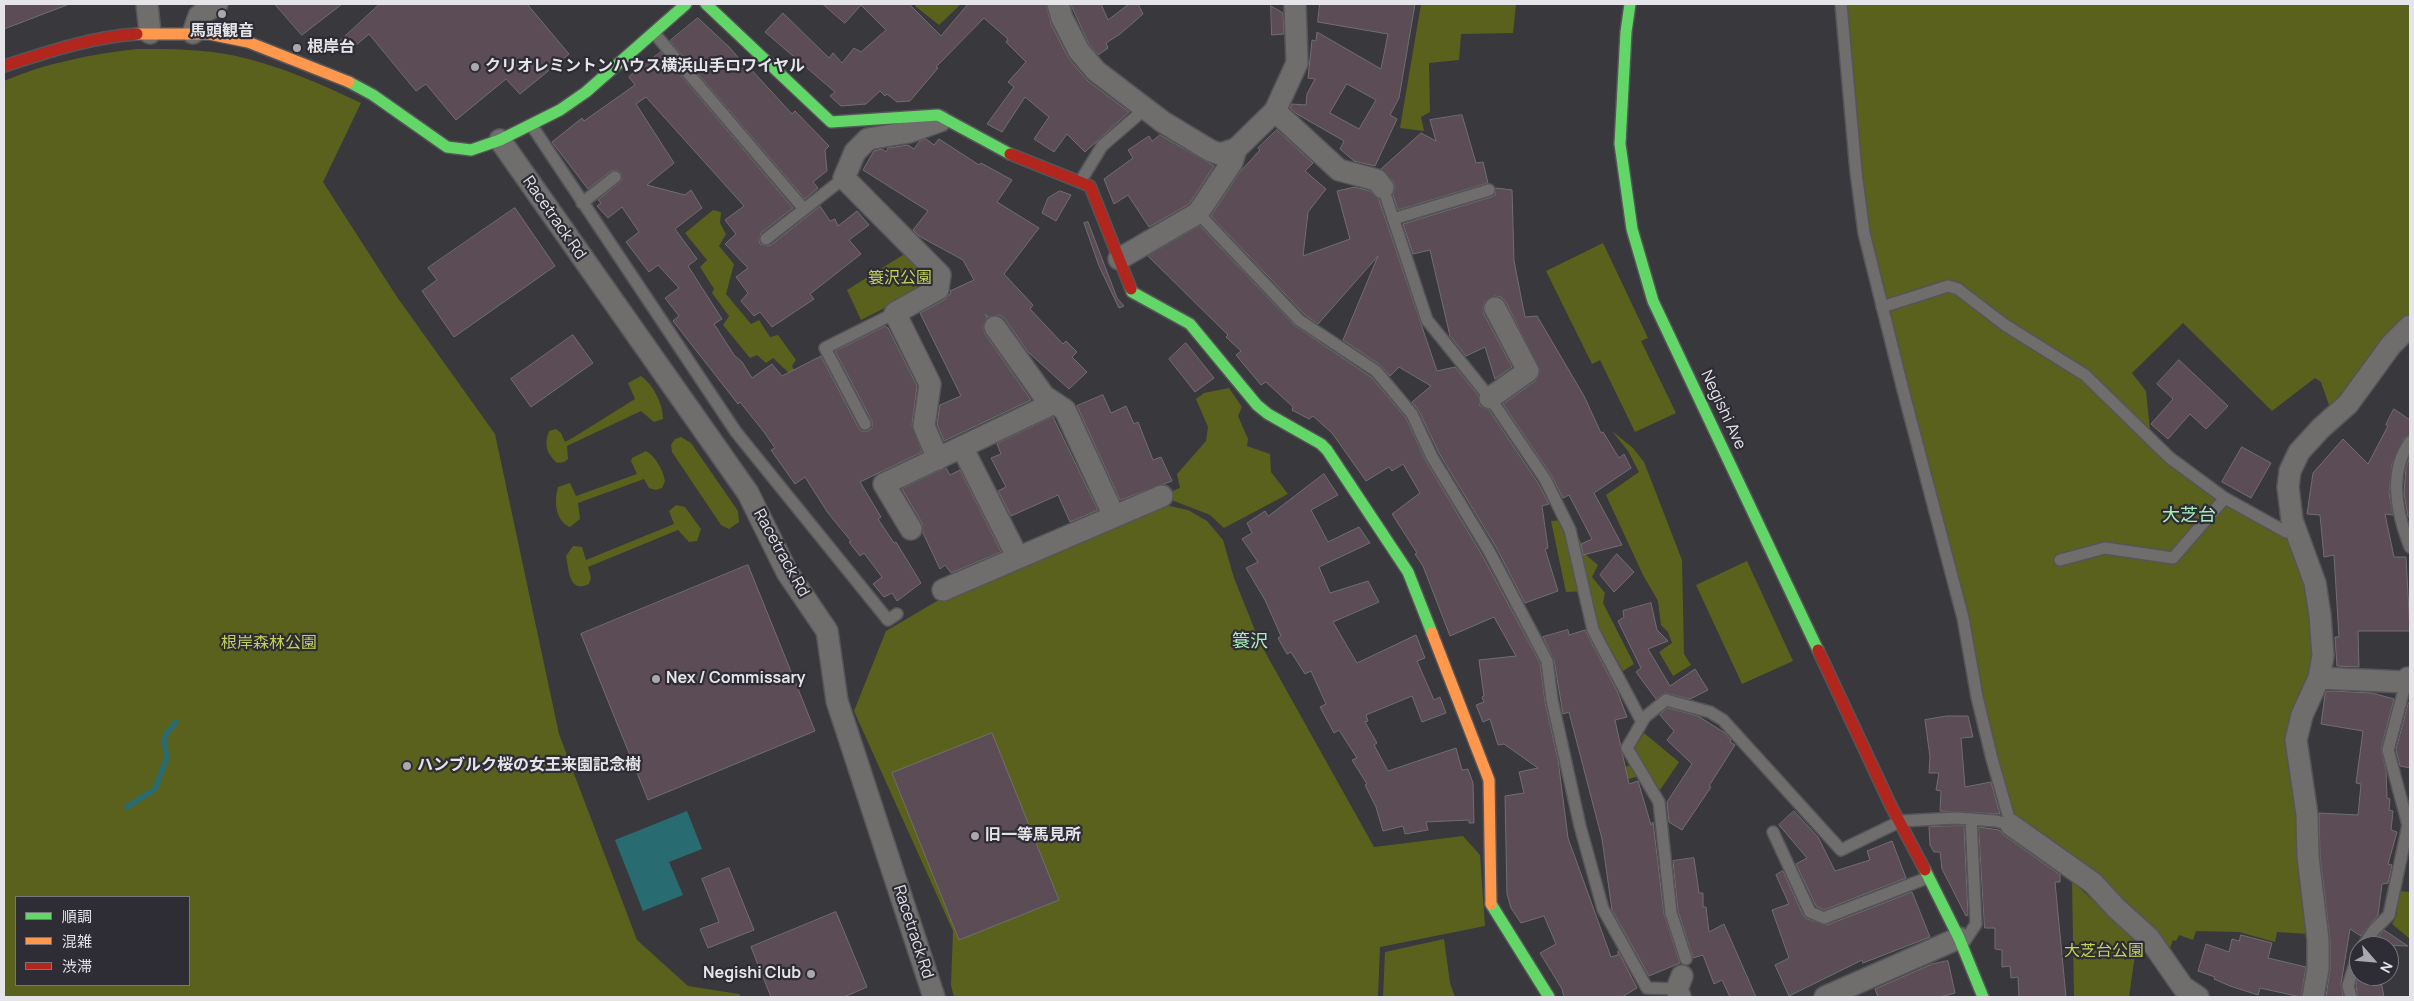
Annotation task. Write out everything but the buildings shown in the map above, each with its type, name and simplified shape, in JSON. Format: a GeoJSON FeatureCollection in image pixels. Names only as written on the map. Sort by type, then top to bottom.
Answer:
{"type":"FeatureCollection","features":[{"type":"Feature","properties":{"kind":"street"},"geometry":{"type":"LineString","coordinates":[[147,4],[150,32]]}},
{"type":"Feature","properties":{"kind":"street"},"geometry":{"type":"LineString","coordinates":[[193,33],[199,16],[217,4]]}},
{"type":"Feature","properties":{"kind":"street"},"geometry":{"type":"LineString","coordinates":[[4,66],[68,45],[119,35],[150,32],[193,33],[248,42],[338,76],[373,95],[447,147],[471,150],[532,126],[560,110],[586,92],[686,4]]}},
{"type":"Feature","properties":{"kind":"street"},"geometry":{"type":"LineString","coordinates":[[706,4],[831,122],[938,114],[1005,152],[1090,186],[1132,292],[1190,324],[1257,405],[1268,414],[1321,444],[1408,572],[1490,780],[1491,905],[1549,997]]}},
{"type":"Feature","properties":{"kind":"street"},"geometry":{"type":"LineString","coordinates":[[1058,4],[1062,18],[1079,51],[1096,71],[1163,122],[1211,152],[1220,154],[1236,149],[1275,111],[1297,64],[1295,4]]}},
{"type":"Feature","properties":{"kind":"street","name":"Negishi Ave"},"geometry":{"type":"LineString","coordinates":[[1630,4],[1626,32],[1620,144],[1632,229],[1653,301],[1891,806],[1901,821],[1960,942],[1983,997]]}},
{"type":"Feature","properties":{"kind":"street"},"geometry":{"type":"LineString","coordinates":[[1275,111],[1339,170],[1377,180],[1383,188]]}},
{"type":"Feature","properties":{"kind":"street"},"geometry":{"type":"LineString","coordinates":[[938,459],[924,426],[930,384],[895,313],[938,289],[940,276],[844,178],[855,152],[868,139],[908,132],[946,119]]}},
{"type":"Feature","properties":{"kind":"street","name":"Racetrack Rd"},"geometry":{"type":"LineString","coordinates":[[500,140],[748,493],[787,572],[827,631],[837,701],[934,997]]}},
{"type":"Feature","properties":{"kind":"street"},"geometry":{"type":"LineString","coordinates":[[1119,260],[1198,213],[1232,162],[1236,149]]}},
{"type":"Feature","properties":{"kind":"street"},"geometry":{"type":"LineString","coordinates":[[1490,398],[1528,371],[1495,308]]}},
{"type":"Feature","properties":{"kind":"street"},"geometry":{"type":"LineString","coordinates":[[2313,997],[2318,969],[2318,940],[2308,857],[2306,814],[2296,740],[2302,715],[2319,678],[2323,656],[2315,583],[2290,512],[2288,487],[2290,471],[2299,452],[2321,428],[2348,404],[2391,345],[2410,326]]}},
{"type":"Feature","properties":{"kind":"street"},"geometry":{"type":"LineString","coordinates":[[994,327],[1044,396],[1065,410],[1114,516]]}},
{"type":"Feature","properties":{"kind":"street"},"geometry":{"type":"LineString","coordinates":[[911,529],[884,484],[1054,403]]}},
{"type":"Feature","properties":{"kind":"street"},"geometry":{"type":"LineString","coordinates":[[962,447],[1018,558]]}},
{"type":"Feature","properties":{"kind":"street"},"geometry":{"type":"LineString","coordinates":[[943,590],[1162,496]]}},
{"type":"Feature","properties":{"kind":"street"},"geometry":{"type":"LineString","coordinates":[[2319,678],[2408,676]]}},
{"type":"Feature","properties":{"kind":"street"},"geometry":{"type":"LineString","coordinates":[[2011,825],[2093,884],[2149,938],[2183,987],[2198,997]]}},
{"type":"Feature","properties":{"kind":"street"},"geometry":{"type":"LineString","coordinates":[[1825,997],[1960,942]]}},
{"type":"Feature","properties":{"kind":"lane"},"geometry":{"type":"LineString","coordinates":[[1198,213],[1299,320],[1376,371],[1412,414],[1432,457],[1489,552],[1547,661],[1552,700],[1580,826],[1603,909],[1647,988],[1681,980],[1671,913],[1659,802],[1627,748],[1642,722],[1666,700],[1710,712],[1723,720],[1841,850],[1901,821],[1956,818],[2011,825],[1977,697],[1961,609],[1864,233],[1856,172],[1841,4]]}},
{"type":"Feature","properties":{"kind":"lane"},"geometry":{"type":"LineString","coordinates":[[654,33],[804,209]]}},
{"type":"Feature","properties":{"kind":"lane"},"geometry":{"type":"LineString","coordinates":[[1080,182],[1102,146],[1146,108]]}},
{"type":"Feature","properties":{"kind":"lane"},"geometry":{"type":"LineString","coordinates":[[532,126],[736,432],[888,620],[897,614]]}},
{"type":"Feature","properties":{"kind":"lane"},"geometry":{"type":"LineString","coordinates":[[582,203],[615,177]]}},
{"type":"Feature","properties":{"kind":"lane"},"geometry":{"type":"LineString","coordinates":[[766,239],[844,178]]}},
{"type":"Feature","properties":{"kind":"lane"},"geometry":{"type":"LineString","coordinates":[[1383,188],[1427,320],[1490,398],[1544,479],[1570,530],[1593,630],[1642,722]]}},
{"type":"Feature","properties":{"kind":"lane"},"geometry":{"type":"LineString","coordinates":[[1393,219],[1489,190]]}},
{"type":"Feature","properties":{"kind":"lane"},"geometry":{"type":"LineString","coordinates":[[1882,307],[1948,286],[1958,288],[2005,325],[2085,375],[2170,458],[2225,498],[2286,532],[2296,530]]}},
{"type":"Feature","properties":{"kind":"lane"},"geometry":{"type":"LineString","coordinates":[[865,424],[825,348],[895,313]]}},
{"type":"Feature","properties":{"kind":"lane"},"geometry":{"type":"LineString","coordinates":[[2410,442],[2403,451],[2395,476],[2396,489],[2410,547]]}},
{"type":"Feature","properties":{"kind":"lane"},"geometry":{"type":"LineString","coordinates":[[2060,560],[2105,548],[2173,558],[2225,498]]}},
{"type":"Feature","properties":{"kind":"lane"},"geometry":{"type":"LineString","coordinates":[[2370,936],[2389,915],[2408,825],[2388,750],[2408,676]]}},
{"type":"Feature","properties":{"kind":"lane"},"geometry":{"type":"LineString","coordinates":[[1960,942],[1976,924],[1971,819]]}},
{"type":"Feature","properties":{"kind":"lane"},"geometry":{"type":"LineString","coordinates":[[1773,832],[1810,912],[1824,918],[1928,878]]}},
{"type":"Feature","properties":{"kind":"lane"},"geometry":{"type":"LineString","coordinates":[[2349,983],[2351,997]]}},
{"type":"Feature","properties":{"kind":"green space"},"geometry":{"type":"Polygon","coordinates":[[[917,4],[960,5],[939,25],[915,6],[917,4]]]}},
{"type":"Feature","properties":{"kind":"green space"},"geometry":{"type":"Polygon","coordinates":[[[1421,4],[1516,4],[1513,33],[1461,34],[1459,60],[1429,63],[1430,112],[1421,117],[1424,131],[1400,128],[1421,4]]]}},
{"type":"Feature","properties":{"kind":"green space"},"geometry":{"type":"Polygon","coordinates":[[[1846,4],[2410,4],[2410,314],[2359,378],[2330,408],[2321,382],[2315,378],[2272,411],[2183,323],[2132,373],[2146,391],[2151,440],[2230,496],[2282,522],[2304,563],[2316,655],[2309,683],[2296,705],[2310,934],[2277,932],[2275,942],[2239,932],[2196,931],[2193,940],[2179,935],[2176,941],[2173,940],[2170,948],[2160,946],[2017,824],[2009,804],[1869,239],[1853,117],[1846,4]]]}},
{"type":"Feature","properties":{"kind":"green space","name":"根岸森林公園"},"geometry":{"type":"Polygon","coordinates":[[[137,49],[187,50],[236,56],[285,70],[361,103],[323,182],[397,297],[495,434],[559,734],[637,940],[688,986],[739,994],[742,997],[4,997],[4,81],[52,64],[137,49]]]}},
{"type":"Feature","properties":{"kind":"green space"},"geometry":{"type":"Polygon","coordinates":[[[713,210],[721,212],[720,223],[726,234],[719,246],[734,264],[726,294],[751,324],[759,320],[770,337],[778,335],[796,360],[792,366],[808,397],[803,400],[787,371],[773,358],[766,363],[757,355],[750,358],[723,325],[729,316],[712,293],[714,289],[700,267],[707,260],[685,233],[713,210]]]}},
{"type":"Feature","properties":{"kind":"green space"},"geometry":{"type":"Polygon","coordinates":[[[1603,243],[1648,338],[1641,341],[1676,413],[1635,432],[1600,360],[1592,364],[1546,271],[1603,243]]]}},
{"type":"Feature","properties":{"kind":"green space","name":"簑沢公園"},"geometry":{"type":"Polygon","coordinates":[[[906,253],[933,277],[930,285],[861,320],[847,290],[906,253]]]}},
{"type":"Feature","properties":{"kind":"green space"},"geometry":{"type":"Polygon","coordinates":[[[641,376],[656,395],[663,413],[663,419],[654,422],[641,411],[567,446],[568,459],[564,462],[557,463],[553,459],[547,448],[549,431],[556,429],[561,433],[565,442],[574,437],[635,399],[628,383],[641,376]]]}},
{"type":"Feature","properties":{"kind":"green space"},"geometry":{"type":"Polygon","coordinates":[[[1229,388],[1242,407],[1238,416],[1248,439],[1247,446],[1270,454],[1271,472],[1288,494],[1224,528],[1210,515],[1169,499],[1170,492],[1180,488],[1177,474],[1206,441],[1208,427],[1196,399],[1204,393],[1229,388]]]}},
{"type":"Feature","properties":{"kind":"green space"},"geometry":{"type":"Polygon","coordinates":[[[1612,431],[1633,448],[1644,462],[1682,560],[1684,654],[1691,665],[1673,676],[1659,652],[1672,643],[1668,632],[1661,625],[1658,601],[1643,575],[1606,495],[1639,472],[1628,451],[1612,431]]]}},
{"type":"Feature","properties":{"kind":"green space"},"geometry":{"type":"Polygon","coordinates":[[[681,437],[691,443],[738,511],[739,522],[729,529],[721,525],[672,452],[671,445],[675,439],[681,437]]]}},
{"type":"Feature","properties":{"kind":"green space"},"geometry":{"type":"Polygon","coordinates":[[[646,451],[656,460],[663,473],[665,481],[662,488],[656,490],[649,488],[644,479],[578,503],[580,519],[570,527],[561,520],[556,504],[558,487],[570,483],[576,496],[637,474],[631,461],[632,458],[646,451]]]}},
{"type":"Feature","properties":{"kind":"green space"},"geometry":{"type":"Polygon","coordinates":[[[676,505],[685,507],[701,529],[697,541],[689,542],[678,530],[588,567],[591,578],[589,584],[577,586],[571,579],[566,556],[573,546],[582,547],[586,560],[674,524],[669,511],[676,505]]]}},
{"type":"Feature","properties":{"kind":"green space"},"geometry":{"type":"Polygon","coordinates":[[[1165,505],[1188,510],[1207,521],[1223,540],[1234,578],[1260,643],[1374,847],[1463,836],[1480,855],[1485,926],[1380,947],[1378,997],[954,997],[951,985],[953,931],[854,711],[886,631],[954,591],[1165,505]]]}},
{"type":"Feature","properties":{"kind":"green space"},"geometry":{"type":"Polygon","coordinates":[[[1571,519],[1586,555],[1598,565],[1592,577],[1605,593],[1603,603],[1634,664],[1623,671],[1598,626],[1588,591],[1566,592],[1551,521],[1571,519]]]}},
{"type":"Feature","properties":{"kind":"green space"},"geometry":{"type":"Polygon","coordinates":[[[1747,561],[1793,661],[1742,684],[1696,585],[1747,561]]]}},
{"type":"Feature","properties":{"kind":"green space"},"geometry":{"type":"Polygon","coordinates":[[[1644,733],[1679,762],[1660,790],[1648,774],[1608,784],[1607,773],[1628,766],[1639,758],[1635,747],[1644,733]]]}},
{"type":"Feature","properties":{"kind":"green space","name":"大芝台公園"},"geometry":{"type":"Polygon","coordinates":[[[2072,881],[2137,941],[2129,997],[2074,997],[2072,881]]]}},
{"type":"Feature","properties":{"kind":"green space"},"geometry":{"type":"Polygon","coordinates":[[[2400,891],[2410,892],[2410,939],[2392,924],[2396,917],[2400,891]]]}},
{"type":"Feature","properties":{"kind":"green space"},"geometry":{"type":"Polygon","coordinates":[[[1444,939],[1450,983],[1455,997],[1383,997],[1385,952],[1444,939]]]}},
{"type":"Feature","properties":{"kind":"water"},"geometry":{"type":"Polygon","coordinates":[[[687,811],[702,849],[669,862],[683,895],[643,911],[615,840],[687,811]]]}},
{"type":"Feature","properties":{"kind":"waterway"},"geometry":{"type":"LineString","coordinates":[[127,807],[155,789],[167,757],[164,741],[166,734],[176,722]]}},
{"type":"Feature","properties":{"kind":"traffic: fast"},"geometry":{"type":"LineString","coordinates":[[349,82],[373,95],[447,147],[471,150],[500,140],[560,110],[586,92],[686,4]]}},
{"type":"Feature","properties":{"kind":"traffic: fast"},"geometry":{"type":"LineString","coordinates":[[706,4],[831,122],[938,115],[1010,154]]}},
{"type":"Feature","properties":{"kind":"traffic: fast"},"geometry":{"type":"LineString","coordinates":[[1630,4],[1626,32],[1620,144],[1632,229],[1653,301],[1818,650]]}},
{"type":"Feature","properties":{"kind":"traffic: fast"},"geometry":{"type":"LineString","coordinates":[[1131,289],[1132,292],[1190,324],[1257,405],[1268,414],[1321,444],[1327,450],[1408,572],[1432,633]]}},
{"type":"Feature","properties":{"kind":"traffic: fast"},"geometry":{"type":"LineString","coordinates":[[1925,870],[1959,938],[1983,997]]}},
{"type":"Feature","properties":{"kind":"traffic: fast"},"geometry":{"type":"LineString","coordinates":[[1491,904],[1549,997]]}},
{"type":"Feature","properties":{"kind":"traffic: slow"},"geometry":{"type":"LineString","coordinates":[[137,34],[209,34],[248,42],[349,82]]}},
{"type":"Feature","properties":{"kind":"traffic: slow"},"geometry":{"type":"LineString","coordinates":[[1432,633],[1489,780],[1491,904]]}},
{"type":"Feature","properties":{"kind":"traffic: jam"},"geometry":{"type":"LineString","coordinates":[[4,66],[86,42],[137,34]]}},
{"type":"Feature","properties":{"kind":"traffic: jam"},"geometry":{"type":"LineString","coordinates":[[1010,154],[1090,186],[1131,289]]}},
{"type":"Feature","properties":{"kind":"traffic: jam"},"geometry":{"type":"LineString","coordinates":[[1818,650],[1891,806],[1925,870]]}},
{"type":"Feature","properties":{"kind":"place","name":"馬頭観音"},"geometry":{"type":"Point","coordinates":[222,14]}},
{"type":"Feature","properties":{"kind":"place","name":"根岸台"},"geometry":{"type":"Point","coordinates":[297,48]}},
{"type":"Feature","properties":{"kind":"place","name":"クリオレミントンハウス横浜山手ロワイヤル"},"geometry":{"type":"Point","coordinates":[475,67]}},
{"type":"Feature","properties":{"kind":"place","name":"Nex / Commissary"},"geometry":{"type":"Point","coordinates":[656,679]}},
{"type":"Feature","properties":{"kind":"place","name":"ハンブルク桜の女王来園記念樹"},"geometry":{"type":"Point","coordinates":[407,766]}},
{"type":"Feature","properties":{"kind":"place","name":"旧一等馬見所"},"geometry":{"type":"Point","coordinates":[975,836]}},
{"type":"Feature","properties":{"kind":"place","name":"Negishi Club"},"geometry":{"type":"Point","coordinates":[811,974]}},
{"type":"Feature","properties":{"kind":"district","name":"大芝台"},"geometry":{"type":"Point","coordinates":[2189,516]}},
{"type":"Feature","properties":{"kind":"district","name":"簑沢"},"geometry":{"type":"Point","coordinates":[1250,642]}}]}
